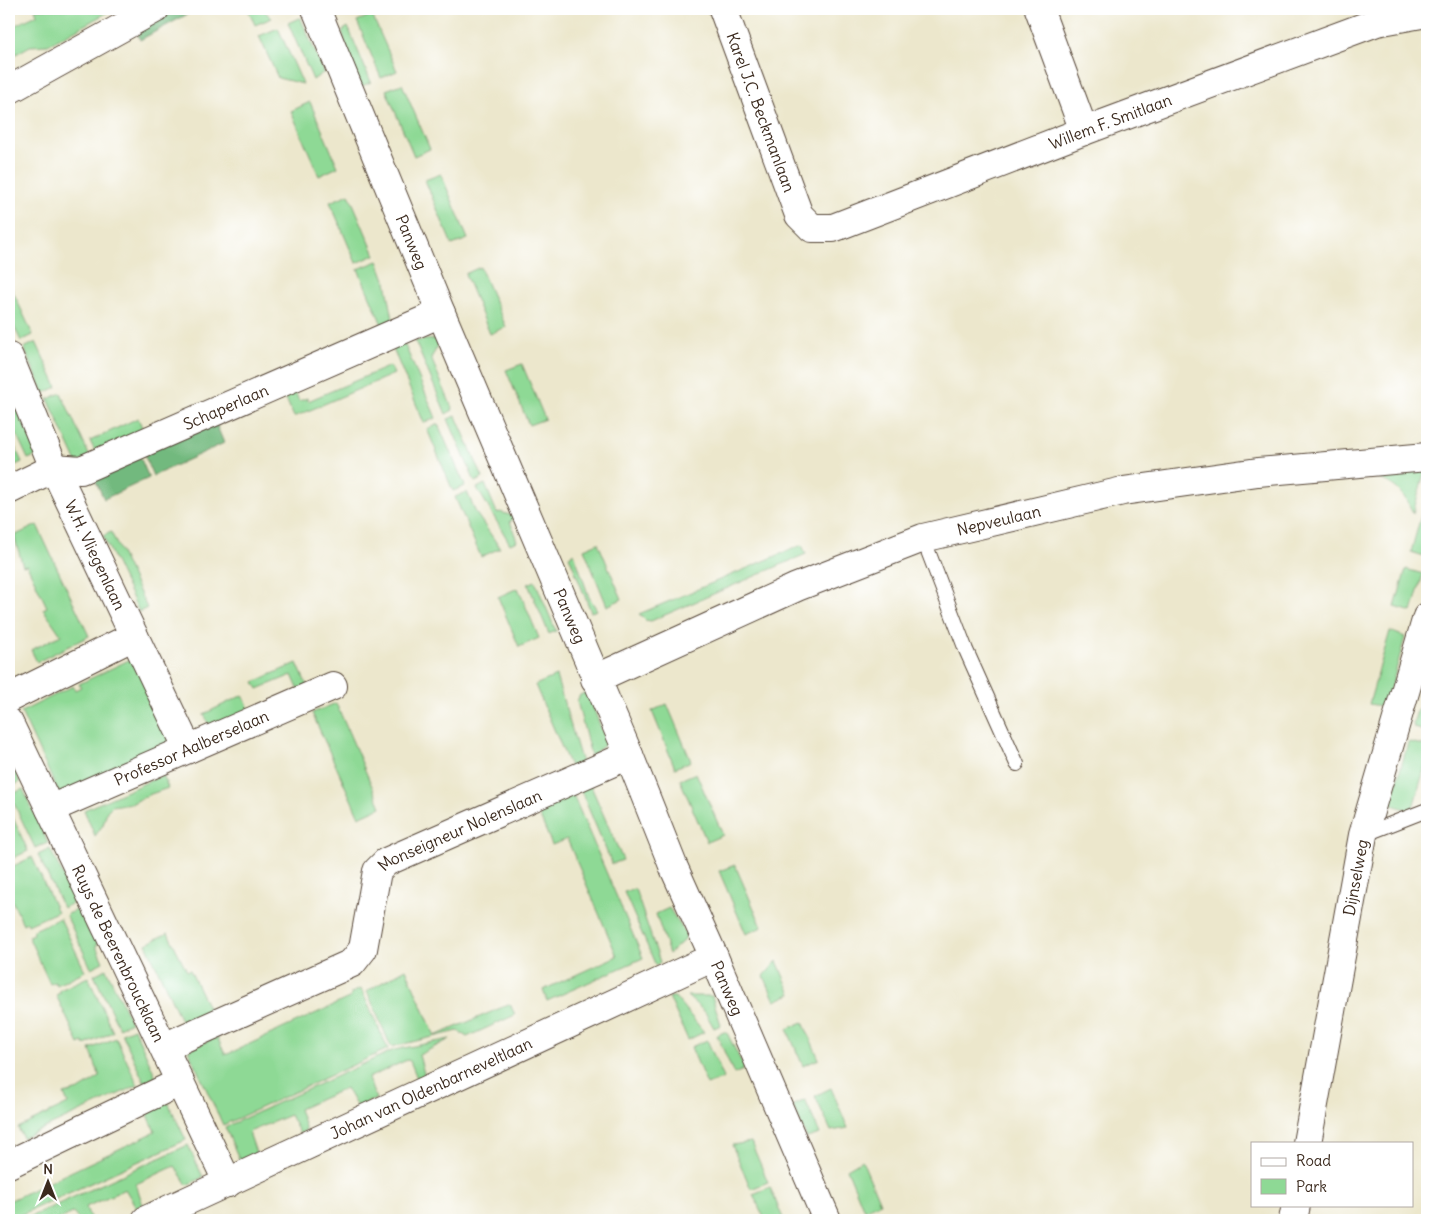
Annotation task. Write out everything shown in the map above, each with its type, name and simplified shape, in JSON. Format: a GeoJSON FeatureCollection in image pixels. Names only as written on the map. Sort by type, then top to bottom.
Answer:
{"type":"FeatureCollection","features":[{"type":"Feature","properties":{"kind":"street"},"geometry":{"type":"LineString","coordinates":[[9,90],[155,9]]}},
{"type":"Feature","properties":{"kind":"street","name":"Panweg"},"geometry":{"type":"LineString","coordinates":[[316,9],[595,680],[630,755],[674,868],[827,1220]]}},
{"type":"Feature","properties":{"kind":"street","name":"Karel J.C. Beckmanlaan"},"geometry":{"type":"LineString","coordinates":[[723,9],[799,215]]}},
{"type":"Feature","properties":{"kind":"street"},"geometry":{"type":"LineString","coordinates":[[1039,9],[1084,131]]}},
{"type":"Feature","properties":{"kind":"street","name":"Willem F. Smitlaan"},"geometry":{"type":"LineString","coordinates":[[799,215],[812,228],[833,228],[1375,16],[1427,13]]}},
{"type":"Feature","properties":{"kind":"street","name":"Schaperlaan"},"geometry":{"type":"LineString","coordinates":[[54,468],[81,470],[441,313]]}},
{"type":"Feature","properties":{"kind":"street","name":"W.H. Vliegenlaan"},"geometry":{"type":"LineString","coordinates":[[9,357],[54,468],[188,749]]}},
{"type":"Feature","properties":{"kind":"street","name":"Nepveulaan"},"geometry":{"type":"LineString","coordinates":[[595,680],[797,587],[923,538],[1025,512],[1123,492],[1258,472],[1427,457]]}},
{"type":"Feature","properties":{"kind":"street"},"geometry":{"type":"LineString","coordinates":[[9,490],[54,468]]}},
{"type":"Feature","properties":{"kind":"street","name":"Dijnselweg"},"geometry":{"type":"LineString","coordinates":[[1307,1142],[1363,835],[1427,617]]}},
{"type":"Feature","properties":{"kind":"street"},"geometry":{"type":"LineString","coordinates":[[9,698],[134,636]]}},
{"type":"Feature","properties":{"kind":"street","name":"Professor Aalberselaan"},"geometry":{"type":"LineString","coordinates":[[50,809],[333,686]]}},
{"type":"Feature","properties":{"kind":"street","name":"Ruys de Beerenbroucklaan"},"geometry":{"type":"LineString","coordinates":[[9,722],[228,1183]]}},
{"type":"Feature","properties":{"kind":"street","name":"Monseigneur Nolenslaan"},"geometry":{"type":"LineString","coordinates":[[164,1047],[352,963],[364,949],[377,871],[386,862],[630,755]]}},
{"type":"Feature","properties":{"kind":"street","name":"Johan van Oldenbarneveltlaan"},"geometry":{"type":"LineString","coordinates":[[146,1220],[714,957]]}},
{"type":"Feature","properties":{"kind":"street"},"geometry":{"type":"LineString","coordinates":[[9,1164],[180,1082]]}},
{"type":"Feature","properties":{"kind":"street"},"geometry":{"type":"LineString","coordinates":[[1293,1220],[1296,1206]]}},
{"type":"Feature","properties":{"kind":"lane"},"geometry":{"type":"LineString","coordinates":[[923,538],[966,650],[1017,764]]}},
{"type":"Feature","properties":{"kind":"lane"},"geometry":{"type":"LineString","coordinates":[[1363,835],[1427,810]]}},
{"type":"Feature","properties":{"kind":"green space"},"geometry":{"type":"Polygon","coordinates":[[[35,9],[114,9],[48,45],[30,46],[9,58],[9,28],[37,15],[35,9]]]}},
{"type":"Feature","properties":{"kind":"green space"},"geometry":{"type":"Polygon","coordinates":[[[178,9],[197,9],[140,40],[137,32],[178,9]]]}},
{"type":"Feature","properties":{"kind":"green space"},"geometry":{"type":"Polygon","coordinates":[[[248,9],[262,9],[272,18],[255,25],[248,9]]]}},
{"type":"Feature","properties":{"kind":"green space"},"geometry":{"type":"Polygon","coordinates":[[[372,15],[397,71],[381,78],[357,21],[372,15]]]}},
{"type":"Feature","properties":{"kind":"green space"},"geometry":{"type":"Polygon","coordinates":[[[299,18],[324,72],[313,80],[288,23],[299,18]]]}},
{"type":"Feature","properties":{"kind":"green space"},"geometry":{"type":"Polygon","coordinates":[[[348,27],[371,82],[360,87],[355,78],[342,31],[348,27]]]}},
{"type":"Feature","properties":{"kind":"green space"},"geometry":{"type":"Polygon","coordinates":[[[278,28],[303,84],[278,78],[259,36],[278,28]]]}},
{"type":"Feature","properties":{"kind":"green space"},"geometry":{"type":"Polygon","coordinates":[[[402,84],[430,149],[414,156],[386,90],[402,84]]]}},
{"type":"Feature","properties":{"kind":"green space"},"geometry":{"type":"Polygon","coordinates":[[[310,102],[338,167],[319,176],[291,111],[310,102]]]}},
{"type":"Feature","properties":{"kind":"green space"},"geometry":{"type":"Polygon","coordinates":[[[441,174],[468,239],[452,245],[425,180],[441,174]]]}},
{"type":"Feature","properties":{"kind":"green space"},"geometry":{"type":"Polygon","coordinates":[[[349,194],[375,255],[356,263],[330,202],[349,194]]]}},
{"type":"Feature","properties":{"kind":"green space"},"geometry":{"type":"Polygon","coordinates":[[[378,261],[386,282],[393,319],[383,327],[358,269],[378,261]]]}},
{"type":"Feature","properties":{"kind":"green space"},"geometry":{"type":"Polygon","coordinates":[[[480,267],[506,327],[490,334],[465,274],[480,267]]]}},
{"type":"Feature","properties":{"kind":"green space"},"geometry":{"type":"Polygon","coordinates":[[[9,283],[33,335],[21,341],[9,316],[9,283]]]}},
{"type":"Feature","properties":{"kind":"green space"},"geometry":{"type":"Polygon","coordinates":[[[435,339],[439,344],[431,358],[453,410],[446,414],[415,341],[435,339]]]}},
{"type":"Feature","properties":{"kind":"green space"},"geometry":{"type":"Polygon","coordinates":[[[36,342],[57,387],[44,393],[24,348],[36,342]]]}},
{"type":"Feature","properties":{"kind":"green space"},"geometry":{"type":"Polygon","coordinates":[[[404,343],[436,418],[424,423],[391,344],[404,343]]]}},
{"type":"Feature","properties":{"kind":"green space"},"geometry":{"type":"Polygon","coordinates":[[[522,364],[545,419],[529,425],[506,370],[522,364]]]}},
{"type":"Feature","properties":{"kind":"green space"},"geometry":{"type":"Polygon","coordinates":[[[390,366],[394,374],[294,417],[282,390],[292,385],[299,401],[307,398],[308,401],[390,366]]]}},
{"type":"Feature","properties":{"kind":"green space"},"geometry":{"type":"Polygon","coordinates":[[[9,391],[38,455],[28,459],[9,418],[9,391]]]}},
{"type":"Feature","properties":{"kind":"green space"},"geometry":{"type":"Polygon","coordinates":[[[61,393],[90,457],[77,463],[48,399],[61,393]]]}},
{"type":"Feature","properties":{"kind":"green space"},"geometry":{"type":"Polygon","coordinates":[[[456,416],[483,478],[475,482],[448,419],[456,416]]]}},
{"type":"Feature","properties":{"kind":"green space"},"geometry":{"type":"Polygon","coordinates":[[[138,418],[145,434],[97,455],[90,441],[138,418]]]}},
{"type":"Feature","properties":{"kind":"green space"},"geometry":{"type":"Polygon","coordinates":[[[214,419],[224,443],[153,476],[142,450],[214,419]]]}},
{"type":"Feature","properties":{"kind":"green space"},"geometry":{"type":"Polygon","coordinates":[[[438,424],[465,486],[453,491],[427,429],[438,424]]]}},
{"type":"Feature","properties":{"kind":"green space"},"geometry":{"type":"Polygon","coordinates":[[[9,434],[22,462],[9,468],[9,434]]]}},
{"type":"Feature","properties":{"kind":"green space"},"geometry":{"type":"Polygon","coordinates":[[[138,452],[149,478],[104,499],[92,473],[138,452]]]}},
{"type":"Feature","properties":{"kind":"green space"},"geometry":{"type":"Polygon","coordinates":[[[1425,470],[1413,513],[1405,498],[1395,487],[1383,480],[1366,475],[1425,470]]]}},
{"type":"Feature","properties":{"kind":"green space"},"geometry":{"type":"Polygon","coordinates":[[[485,484],[497,513],[500,512],[513,516],[514,519],[510,521],[517,541],[510,544],[477,488],[485,484]]]}},
{"type":"Feature","properties":{"kind":"green space"},"geometry":{"type":"Polygon","coordinates":[[[467,492],[476,513],[500,548],[481,557],[455,497],[467,492]]]}},
{"type":"Feature","properties":{"kind":"green space"},"geometry":{"type":"Polygon","coordinates":[[[1427,494],[1427,557],[1411,552],[1427,494]]]}},
{"type":"Feature","properties":{"kind":"green space"},"geometry":{"type":"Polygon","coordinates":[[[37,525],[89,636],[37,662],[31,650],[61,635],[43,609],[47,607],[27,565],[23,566],[14,536],[37,525]]]}},
{"type":"Feature","properties":{"kind":"green space"},"geometry":{"type":"Polygon","coordinates":[[[111,532],[147,608],[139,612],[103,536],[111,532]]]}},
{"type":"Feature","properties":{"kind":"green space"},"geometry":{"type":"Polygon","coordinates":[[[598,543],[622,599],[607,606],[584,549],[598,543]]]}},
{"type":"Feature","properties":{"kind":"green space"},"geometry":{"type":"Polygon","coordinates":[[[802,545],[806,554],[651,621],[645,620],[639,614],[802,545]]]}},
{"type":"Feature","properties":{"kind":"green space"},"geometry":{"type":"Polygon","coordinates":[[[574,553],[589,597],[597,610],[591,612],[569,556],[574,553]]]}},
{"type":"Feature","properties":{"kind":"green space"},"geometry":{"type":"Polygon","coordinates":[[[1406,569],[1423,574],[1412,612],[1395,607],[1406,569]]]}},
{"type":"Feature","properties":{"kind":"green space"},"geometry":{"type":"Polygon","coordinates":[[[535,581],[556,631],[549,634],[528,584],[535,581]]]}},
{"type":"Feature","properties":{"kind":"green space"},"geometry":{"type":"Polygon","coordinates":[[[518,588],[539,638],[519,647],[498,597],[518,588]]]}},
{"type":"Feature","properties":{"kind":"green space"},"geometry":{"type":"Polygon","coordinates":[[[1390,631],[1405,637],[1386,707],[1369,704],[1390,631]]]}},
{"type":"Feature","properties":{"kind":"green space"},"geometry":{"type":"Polygon","coordinates":[[[133,658],[174,745],[59,794],[21,712],[73,686],[75,690],[81,687],[79,684],[133,658]]]}},
{"type":"Feature","properties":{"kind":"green space"},"geometry":{"type":"Polygon","coordinates":[[[297,663],[309,690],[300,693],[292,675],[258,689],[254,682],[297,663]]]}},
{"type":"Feature","properties":{"kind":"green space"},"geometry":{"type":"Polygon","coordinates":[[[556,676],[582,763],[572,771],[535,685],[556,676]]]}},
{"type":"Feature","properties":{"kind":"green space"},"geometry":{"type":"Polygon","coordinates":[[[587,692],[607,743],[591,756],[577,701],[580,695],[587,692]]]}},
{"type":"Feature","properties":{"kind":"green space"},"geometry":{"type":"Polygon","coordinates":[[[243,695],[251,713],[211,730],[204,714],[243,695]]]}},
{"type":"Feature","properties":{"kind":"green space"},"geometry":{"type":"Polygon","coordinates":[[[336,703],[381,807],[359,817],[312,713],[336,703]]]}},
{"type":"Feature","properties":{"kind":"green space"},"geometry":{"type":"Polygon","coordinates":[[[667,704],[691,761],[675,768],[652,711],[667,704]]]}},
{"type":"Feature","properties":{"kind":"green space"},"geometry":{"type":"Polygon","coordinates":[[[1427,705],[1427,732],[1415,728],[1413,725],[1417,710],[1427,705]]]}},
{"type":"Feature","properties":{"kind":"green space"},"geometry":{"type":"Polygon","coordinates":[[[1408,743],[1427,746],[1427,759],[1412,811],[1392,805],[1391,802],[1408,743]]]}},
{"type":"Feature","properties":{"kind":"green space"},"geometry":{"type":"Polygon","coordinates":[[[9,759],[20,782],[9,788],[9,759]]]}},
{"type":"Feature","properties":{"kind":"green space"},"geometry":{"type":"Polygon","coordinates":[[[696,773],[723,835],[707,842],[680,780],[696,773]]]}},
{"type":"Feature","properties":{"kind":"green space"},"geometry":{"type":"Polygon","coordinates":[[[163,775],[168,788],[133,803],[112,806],[107,811],[103,825],[95,836],[84,810],[163,775]]]}},
{"type":"Feature","properties":{"kind":"green space"},"geometry":{"type":"Polygon","coordinates":[[[579,786],[591,786],[623,860],[612,864],[579,786]]]}},
{"type":"Feature","properties":{"kind":"green space"},"geometry":{"type":"Polygon","coordinates":[[[23,789],[48,843],[35,848],[10,795],[23,789]]]}},
{"type":"Feature","properties":{"kind":"green space"},"geometry":{"type":"Polygon","coordinates":[[[571,790],[643,958],[547,1001],[543,990],[617,956],[567,839],[552,845],[535,805],[571,790]]]}},
{"type":"Feature","properties":{"kind":"green space"},"geometry":{"type":"Polygon","coordinates":[[[9,809],[28,851],[9,860],[9,809]]]}},
{"type":"Feature","properties":{"kind":"green space"},"geometry":{"type":"Polygon","coordinates":[[[50,849],[66,881],[70,881],[74,891],[72,894],[75,902],[63,908],[38,855],[50,849]]]}},
{"type":"Feature","properties":{"kind":"green space"},"geometry":{"type":"Polygon","coordinates":[[[32,857],[57,912],[28,925],[27,922],[23,924],[9,894],[9,868],[32,857]]]}},
{"type":"Feature","properties":{"kind":"green space"},"geometry":{"type":"Polygon","coordinates":[[[735,865],[762,927],[746,934],[719,871],[735,865]]]}},
{"type":"Feature","properties":{"kind":"green space"},"geometry":{"type":"Polygon","coordinates":[[[635,889],[660,962],[656,966],[624,892],[635,889]]]}},
{"type":"Feature","properties":{"kind":"green space"},"geometry":{"type":"Polygon","coordinates":[[[669,908],[686,934],[685,939],[669,954],[656,914],[669,908]]]}},
{"type":"Feature","properties":{"kind":"green space"},"geometry":{"type":"Polygon","coordinates":[[[78,909],[91,936],[97,939],[98,943],[96,946],[103,962],[91,968],[66,915],[78,909]]]}},
{"type":"Feature","properties":{"kind":"green space"},"geometry":{"type":"Polygon","coordinates":[[[60,918],[85,971],[57,985],[55,982],[50,984],[28,936],[33,934],[32,931],[60,918]]]}},
{"type":"Feature","properties":{"kind":"green space"},"geometry":{"type":"Polygon","coordinates":[[[168,933],[187,971],[190,970],[210,1012],[183,1025],[146,944],[168,933]]]}},
{"type":"Feature","properties":{"kind":"green space"},"geometry":{"type":"Polygon","coordinates":[[[777,961],[791,994],[775,1001],[764,976],[777,961]]]}},
{"type":"Feature","properties":{"kind":"green space"},"geometry":{"type":"Polygon","coordinates":[[[106,969],[131,1022],[119,1028],[94,975],[106,969]]]}},
{"type":"Feature","properties":{"kind":"green space"},"geometry":{"type":"Polygon","coordinates":[[[406,969],[435,1036],[510,1004],[515,1015],[467,1037],[458,1031],[391,1047],[367,991],[406,969]]]}},
{"type":"Feature","properties":{"kind":"green space"},"geometry":{"type":"Polygon","coordinates":[[[88,977],[113,1032],[85,1045],[83,1042],[79,1044],[56,995],[60,993],[60,990],[88,977]]]}},
{"type":"Feature","properties":{"kind":"green space"},"geometry":{"type":"Polygon","coordinates":[[[361,989],[388,1049],[223,1125],[188,1050],[217,1037],[225,1054],[228,1054],[351,997],[351,993],[361,989]]]}},
{"type":"Feature","properties":{"kind":"green space"},"geometry":{"type":"Polygon","coordinates":[[[687,996],[712,996],[721,1025],[714,1028],[705,1012],[687,996]]]}},
{"type":"Feature","properties":{"kind":"green space"},"geometry":{"type":"Polygon","coordinates":[[[669,997],[675,997],[704,1032],[688,1040],[669,997]]]}},
{"type":"Feature","properties":{"kind":"green space"},"geometry":{"type":"Polygon","coordinates":[[[803,1022],[819,1059],[803,1066],[787,1029],[803,1022]]]}},
{"type":"Feature","properties":{"kind":"green space"},"geometry":{"type":"Polygon","coordinates":[[[134,1028],[156,1077],[144,1082],[122,1033],[134,1028]]]}},
{"type":"Feature","properties":{"kind":"green space"},"geometry":{"type":"Polygon","coordinates":[[[724,1032],[727,1033],[744,1067],[743,1070],[734,1074],[717,1035],[724,1032]]]}},
{"type":"Feature","properties":{"kind":"green space"},"geometry":{"type":"Polygon","coordinates":[[[116,1038],[138,1085],[23,1138],[18,1128],[68,1104],[64,1094],[79,1090],[100,1077],[90,1049],[116,1038]]]}},
{"type":"Feature","properties":{"kind":"green space"},"geometry":{"type":"Polygon","coordinates":[[[450,1039],[419,1055],[425,1077],[417,1078],[410,1061],[407,1060],[368,1078],[376,1099],[357,1107],[346,1088],[299,1109],[306,1130],[300,1134],[290,1115],[249,1132],[256,1153],[240,1161],[225,1127],[394,1050],[450,1039]]]}},
{"type":"Feature","properties":{"kind":"green space"},"geometry":{"type":"Polygon","coordinates":[[[707,1040],[724,1078],[707,1085],[691,1047],[707,1040]]]}},
{"type":"Feature","properties":{"kind":"green space"},"geometry":{"type":"Polygon","coordinates":[[[831,1088],[848,1128],[831,1131],[815,1096],[831,1088]]]}},
{"type":"Feature","properties":{"kind":"green space"},"geometry":{"type":"Polygon","coordinates":[[[805,1100],[820,1134],[807,1138],[793,1106],[805,1100]]]}},
{"type":"Feature","properties":{"kind":"green space"},"geometry":{"type":"Polygon","coordinates":[[[168,1102],[186,1140],[9,1220],[9,1201],[155,1132],[147,1112],[168,1102]]]}},
{"type":"Feature","properties":{"kind":"green space"},"geometry":{"type":"Polygon","coordinates":[[[751,1142],[768,1182],[751,1189],[732,1145],[751,1142]]]}},
{"type":"Feature","properties":{"kind":"green space"},"geometry":{"type":"Polygon","coordinates":[[[188,1145],[203,1177],[187,1185],[175,1166],[136,1184],[143,1205],[136,1207],[125,1189],[86,1207],[91,1220],[79,1220],[73,1213],[57,1220],[23,1220],[188,1145]]]}},
{"type":"Feature","properties":{"kind":"green space"},"geometry":{"type":"Polygon","coordinates":[[[862,1160],[880,1203],[864,1210],[847,1169],[862,1160]]]}},
{"type":"Feature","properties":{"kind":"green space"},"geometry":{"type":"Polygon","coordinates":[[[770,1187],[785,1220],[765,1220],[753,1194],[770,1187]]]}}]}
